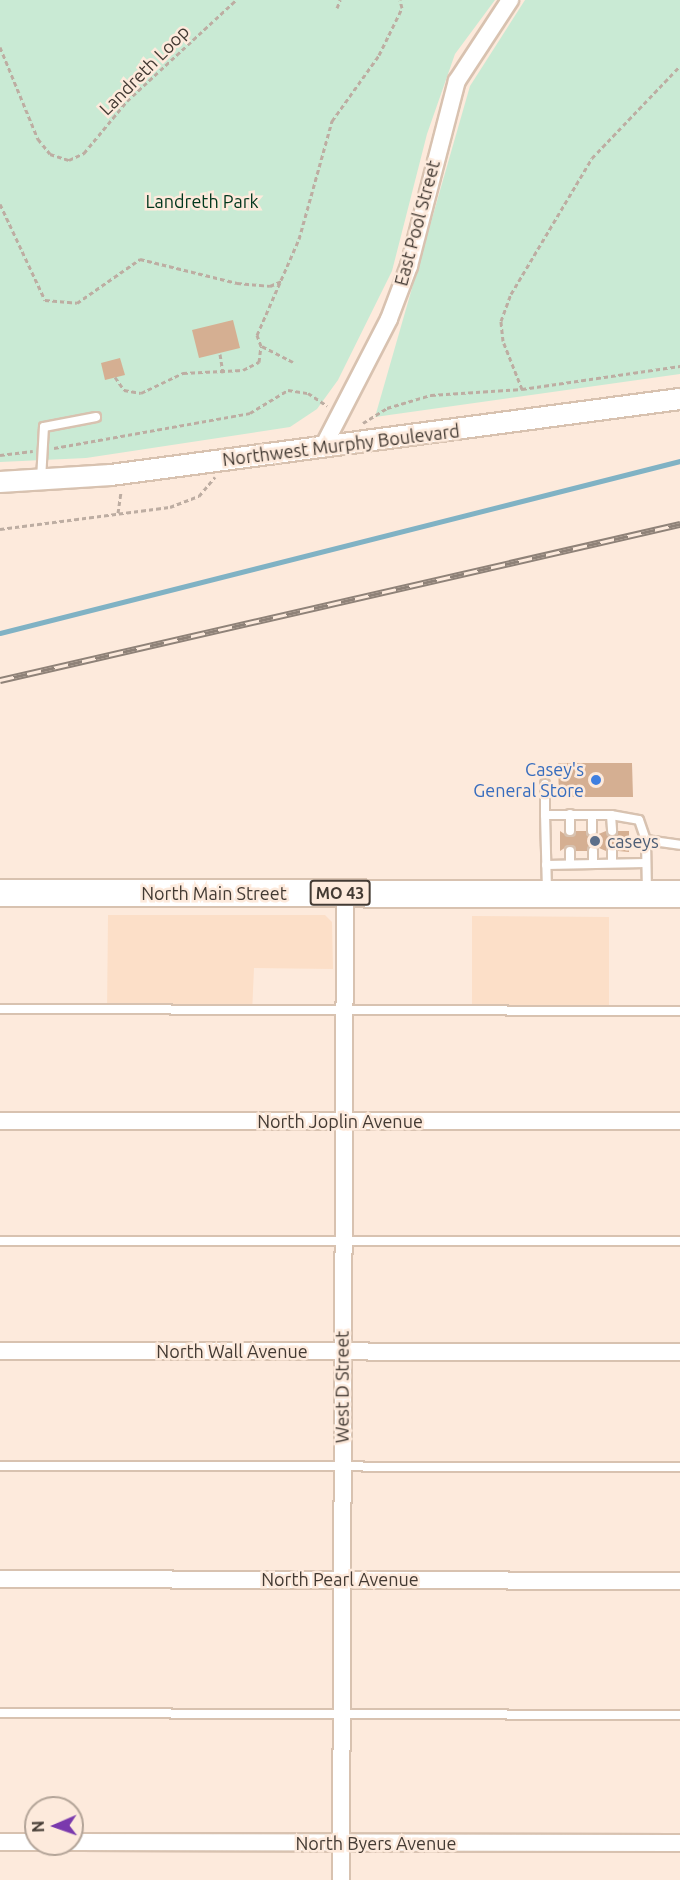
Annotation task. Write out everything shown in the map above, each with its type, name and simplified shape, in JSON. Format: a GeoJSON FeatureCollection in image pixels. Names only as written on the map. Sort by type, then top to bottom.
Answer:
{"type":"FeatureCollection","features":[{"type":"Feature","properties":{"kind":"main road","name":"North Main Street"},"geometry":{"type":"LineString","coordinates":[[0,893],[680,894]]}},
{"type":"Feature","properties":{"kind":"street","name":"East Pool Street"},"geometry":{"type":"LineString","coordinates":[[323,447],[389,319],[409,266],[457,81],[510,0]]}},
{"type":"Feature","properties":{"kind":"street","name":"Northwest Murphy Boulevard"},"geometry":{"type":"LineString","coordinates":[[0,482],[122,473],[680,399]]}},
{"type":"Feature","properties":{"kind":"street","name":"West D Street"},"geometry":{"type":"LineString","coordinates":[[342,1880],[342,1241],[345,893]]}},
{"type":"Feature","properties":{"kind":"street","name":"North Joplin Avenue"},"geometry":{"type":"LineString","coordinates":[[0,1121],[680,1121]]}},
{"type":"Feature","properties":{"kind":"street","name":"North Wall Avenue"},"geometry":{"type":"LineString","coordinates":[[0,1351],[680,1352]]}},
{"type":"Feature","properties":{"kind":"street","name":"North Pearl Avenue"},"geometry":{"type":"LineString","coordinates":[[0,1579],[343,1578],[680,1581]]}},
{"type":"Feature","properties":{"kind":"street"},"geometry":{"type":"LineString","coordinates":[[0,1842],[24,1842]]}},
{"type":"Feature","properties":{"kind":"street","name":"North Byers Avenue"},"geometry":{"type":"LineString","coordinates":[[84,1842],[680,1844]]}},
{"type":"Feature","properties":{"kind":"lane"},"geometry":{"type":"LineString","coordinates":[[41,480],[44,427],[96,417]]}},
{"type":"Feature","properties":{"kind":"lane"},"geometry":{"type":"LineString","coordinates":[[545,784],[547,894]]}},
{"type":"Feature","properties":{"kind":"lane"},"geometry":{"type":"LineString","coordinates":[[570,814],[570,831]]}},
{"type":"Feature","properties":{"kind":"lane"},"geometry":{"type":"LineString","coordinates":[[545,815],[611,815],[639,820],[646,840],[647,894]]}},
{"type":"Feature","properties":{"kind":"lane"},"geometry":{"type":"LineString","coordinates":[[592,815],[592,831]]}},
{"type":"Feature","properties":{"kind":"lane"},"geometry":{"type":"LineString","coordinates":[[611,815],[612,831]]}},
{"type":"Feature","properties":{"kind":"lane"},"geometry":{"type":"LineString","coordinates":[[646,840],[680,844]]}},
{"type":"Feature","properties":{"kind":"lane"},"geometry":{"type":"LineString","coordinates":[[592,851],[593,863]]}},
{"type":"Feature","properties":{"kind":"lane"},"geometry":{"type":"LineString","coordinates":[[570,852],[570,864]]}},
{"type":"Feature","properties":{"kind":"lane"},"geometry":{"type":"LineString","coordinates":[[612,852],[612,863]]}},
{"type":"Feature","properties":{"kind":"lane"},"geometry":{"type":"LineString","coordinates":[[546,865],[646,863]]}},
{"type":"Feature","properties":{"kind":"lane"},"geometry":{"type":"LineString","coordinates":[[0,1009],[680,1011]]}},
{"type":"Feature","properties":{"kind":"lane"},"geometry":{"type":"LineString","coordinates":[[0,1241],[680,1241]]}},
{"type":"Feature","properties":{"kind":"lane"},"geometry":{"type":"LineString","coordinates":[[0,1466],[680,1467]]}},
{"type":"Feature","properties":{"kind":"lane"},"geometry":{"type":"LineString","coordinates":[[0,1713],[680,1715]]}},
{"type":"Feature","properties":{"kind":"path","name":"Landreth Loop"},"geometry":{"type":"LineString","coordinates":[[0,47],[38,139],[50,154],[69,160],[84,153],[127,101],[236,0]]}},
{"type":"Feature","properties":{"kind":"path"},"geometry":{"type":"LineString","coordinates":[[337,8],[340,0]]}},
{"type":"Feature","properties":{"kind":"path"},"geometry":{"type":"LineString","coordinates":[[114,377],[124,390],[141,393],[183,373],[223,373],[259,362],[261,346],[257,335],[284,280],[332,121],[379,55],[402,8],[400,0]]}},
{"type":"Feature","properties":{"kind":"path"},"geometry":{"type":"LineString","coordinates":[[522,388],[503,340],[501,321],[511,294],[592,158],[680,66]]}},
{"type":"Feature","properties":{"kind":"path"},"geometry":{"type":"LineString","coordinates":[[0,204],[45,300],[77,303],[140,259],[237,283],[270,286],[284,280]]}},
{"type":"Feature","properties":{"kind":"path"},"geometry":{"type":"LineString","coordinates":[[261,346],[293,362]]}},
{"type":"Feature","properties":{"kind":"path"},"geometry":{"type":"LineString","coordinates":[[220,354],[223,373]]}},
{"type":"Feature","properties":{"kind":"path"},"geometry":{"type":"LineString","coordinates":[[0,529],[170,507],[199,496],[214,480],[219,461]]}},
{"type":"Feature","properties":{"kind":"path"},"geometry":{"type":"LineString","coordinates":[[118,513],[122,473]]}},
{"type":"Feature","properties":{"kind":"shaded area"},"geometry":{"type":"Polygon","coordinates":[[[108,915],[325,915],[332,922],[333,969],[254,968],[252,1014],[107,1014],[108,915]]]}},
{"type":"Feature","properties":{"kind":"shaded area"},"geometry":{"type":"Polygon","coordinates":[[[472,916],[609,917],[609,1014],[472,1013],[472,916]]]}},
{"type":"Feature","properties":{"kind":"green space","name":"Landreth Park"},"geometry":{"type":"Polygon","coordinates":[[[0,0],[495,0],[455,54],[427,134],[392,271],[338,380],[317,409],[290,427],[86,458],[0,462],[0,0]]]}},
{"type":"Feature","properties":{"kind":"green space"},"geometry":{"type":"Polygon","coordinates":[[[525,0],[680,0],[680,374],[375,417],[470,86],[525,0]]]}},
{"type":"Feature","properties":{"kind":"building"},"geometry":{"type":"Polygon","coordinates":[[[233,320],[240,348],[199,358],[192,330],[233,320]]]}},
{"type":"Feature","properties":{"kind":"building"},"geometry":{"type":"Polygon","coordinates":[[[120,358],[125,375],[105,380],[101,363],[120,358]]]}},
{"type":"Feature","properties":{"kind":"building","name":"Casey's General Store"},"geometry":{"type":"Polygon","coordinates":[[[558,763],[632,763],[633,797],[559,797],[558,763]]]}},
{"type":"Feature","properties":{"kind":"building","name":"caseys"},"geometry":{"type":"Polygon","coordinates":[[[560,831],[569,837],[576,831],[586,831],[591,837],[606,831],[612,837],[618,831],[629,831],[629,852],[618,851],[613,845],[606,851],[592,845],[587,851],[576,851],[569,845],[560,851],[560,831]]]}},
{"type":"Feature","properties":{"kind":"waterway"},"geometry":{"type":"LineString","coordinates":[[0,633],[680,461]]}},
{"type":"Feature","properties":{"kind":"railway"},"geometry":{"type":"LineString","coordinates":[[0,680],[680,524]]}},
{"type":"Feature","properties":{"kind":"place","name":"Casey's General Store"},"geometry":{"type":"Point","coordinates":[596,780]}},
{"type":"Feature","properties":{"kind":"place","name":"caseys"},"geometry":{"type":"Point","coordinates":[595,841]}}]}
